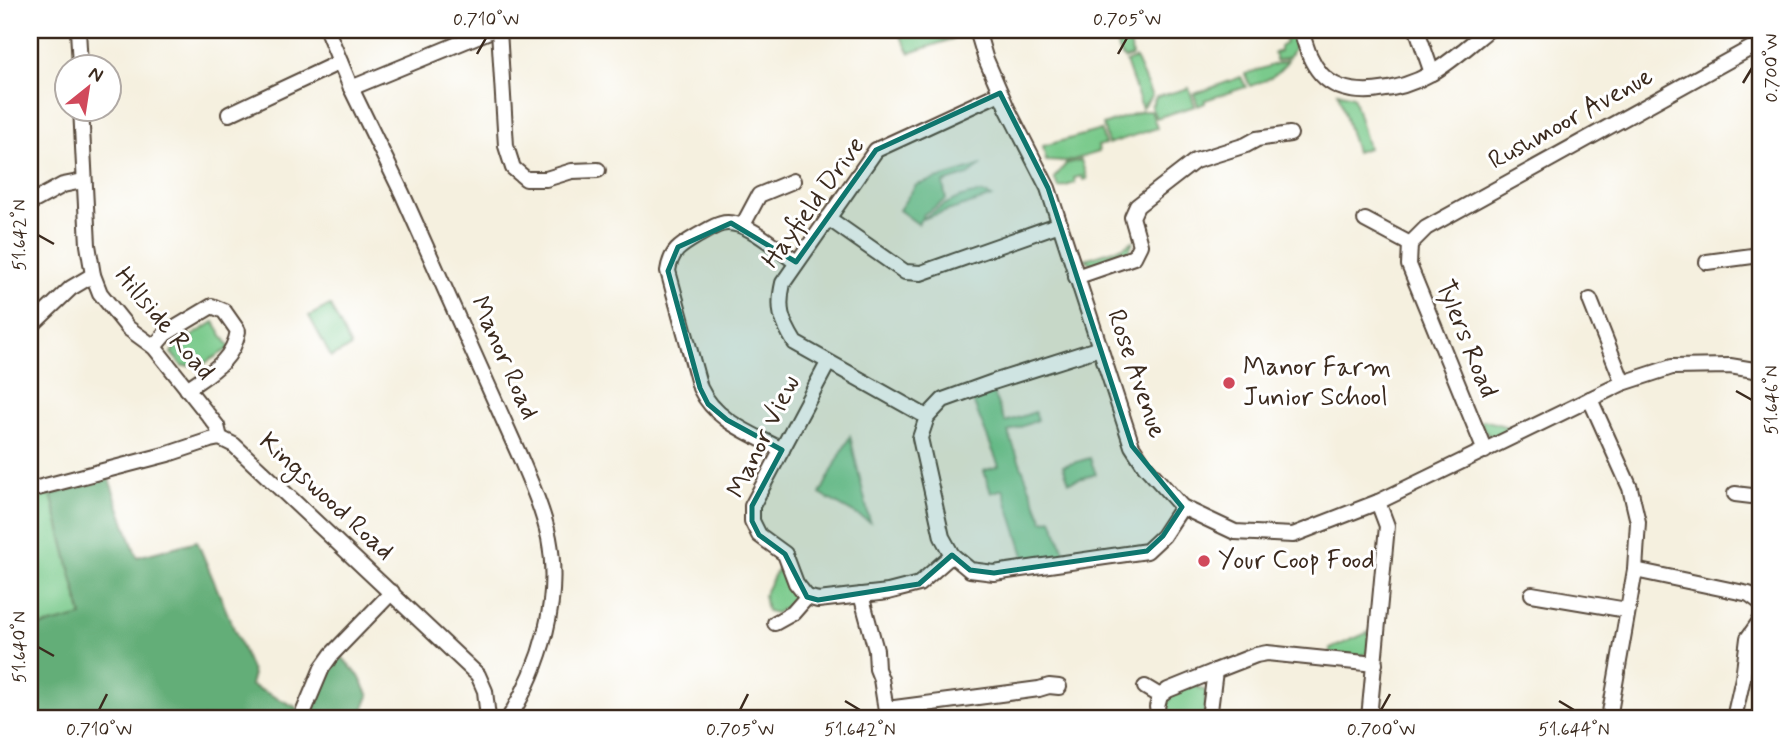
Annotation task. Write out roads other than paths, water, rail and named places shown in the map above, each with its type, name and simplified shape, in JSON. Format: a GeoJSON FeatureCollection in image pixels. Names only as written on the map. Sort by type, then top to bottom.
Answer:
{"type":"FeatureCollection","features":[{"type":"Feature","properties":{"kind":"street"},"geometry":{"type":"LineString","coordinates":[[78,30],[79,52]]}},
{"type":"Feature","properties":{"kind":"street","name":"Manor Road"},"geometry":{"type":"LineString","coordinates":[[327,30],[351,88],[460,320],[535,492],[549,539],[553,595],[540,652],[523,695],[509,718]]}},
{"type":"Feature","properties":{"kind":"street"},"geometry":{"type":"LineString","coordinates":[[351,88],[492,30]]}},
{"type":"Feature","properties":{"kind":"street"},"geometry":{"type":"LineString","coordinates":[[499,30],[506,146],[513,168],[526,179],[547,179],[572,171],[598,170]]}},
{"type":"Feature","properties":{"kind":"street","name":"Rose Avenue"},"geometry":{"type":"LineString","coordinates":[[976,30],[1000,93],[1048,188],[1132,446],[1145,466],[1182,507],[1235,532],[1293,535],[1378,502],[1623,383],[1672,367],[1730,366],[1760,371]]}},
{"type":"Feature","properties":{"kind":"street"},"geometry":{"type":"LineString","coordinates":[[1301,30],[1307,53],[1322,75],[1334,84],[1353,90],[1395,89],[1432,73],[1488,30]]}},
{"type":"Feature","properties":{"kind":"street"},"geometry":{"type":"LineString","coordinates":[[1418,30],[1432,73]]}},
{"type":"Feature","properties":{"kind":"street","name":"Rushmoor Avenue"},"geometry":{"type":"LineString","coordinates":[[1410,244],[1426,228],[1438,221],[1760,43]]}},
{"type":"Feature","properties":{"kind":"street"},"geometry":{"type":"LineString","coordinates":[[229,114],[340,62]]}},
{"type":"Feature","properties":{"kind":"street","name":"Hayfield Drive"},"geometry":{"type":"LineString","coordinates":[[927,417],[796,343],[782,322],[779,300],[783,283],[796,262],[876,150],[1000,93]]}},
{"type":"Feature","properties":{"kind":"street","name":"Hillside Road"},"geometry":{"type":"LineString","coordinates":[[81,122],[83,181],[93,275],[100,293],[128,328],[154,347],[217,426],[220,438]]}},
{"type":"Feature","properties":{"kind":"street"},"geometry":{"type":"LineString","coordinates":[[1076,277],[1134,257],[1140,244],[1132,217],[1137,206],[1195,160],[1246,145],[1256,139],[1290,134]]}},
{"type":"Feature","properties":{"kind":"street"},"geometry":{"type":"LineString","coordinates":[[30,203],[63,185],[83,181]]}},
{"type":"Feature","properties":{"kind":"street"},"geometry":{"type":"LineString","coordinates":[[743,225],[759,195],[793,181]]}},
{"type":"Feature","properties":{"kind":"street"},"geometry":{"type":"LineString","coordinates":[[828,218],[905,272],[922,273],[1060,224]]}},
{"type":"Feature","properties":{"kind":"street"},"geometry":{"type":"LineString","coordinates":[[1365,220],[1410,244]]}},
{"type":"Feature","properties":{"kind":"street"},"geometry":{"type":"LineString","coordinates":[[782,450],[727,421],[708,404],[700,387],[668,271],[670,258],[678,247],[721,224],[743,225],[796,262]]}},
{"type":"Feature","properties":{"kind":"street","name":"Tylers Road"},"geometry":{"type":"LineString","coordinates":[[1410,244],[1409,265],[1485,451]]}},
{"type":"Feature","properties":{"kind":"street"},"geometry":{"type":"LineString","coordinates":[[1707,262],[1760,255]]}},
{"type":"Feature","properties":{"kind":"street"},"geometry":{"type":"LineString","coordinates":[[30,327],[71,288],[93,275]]}},
{"type":"Feature","properties":{"kind":"street"},"geometry":{"type":"LineString","coordinates":[[1590,300],[1623,383]]}},
{"type":"Feature","properties":{"kind":"street"},"geometry":{"type":"LineString","coordinates":[[154,347],[165,334],[212,306],[224,311],[238,331],[236,346],[225,361],[187,389]]}},
{"type":"Feature","properties":{"kind":"street"},"geometry":{"type":"LineString","coordinates":[[1100,348],[943,400],[927,417],[920,438],[942,537],[952,555],[971,570],[993,573],[1147,551],[1163,536],[1182,507]]}},
{"type":"Feature","properties":{"kind":"street","name":"Manor View"},"geometry":{"type":"LineString","coordinates":[[807,597],[796,583],[785,554],[759,535],[752,521],[752,506],[828,363]]}},
{"type":"Feature","properties":{"kind":"street"},"geometry":{"type":"LineString","coordinates":[[1590,399],[1630,488],[1638,522],[1635,570],[1609,718]]}},
{"type":"Feature","properties":{"kind":"street","name":"Kingswood Road"},"geometry":{"type":"LineString","coordinates":[[30,490],[220,438],[234,444],[478,675],[485,691],[488,718]]}},
{"type":"Feature","properties":{"kind":"street"},"geometry":{"type":"LineString","coordinates":[[1735,494],[1760,496]]}},
{"type":"Feature","properties":{"kind":"street"},"geometry":{"type":"LineString","coordinates":[[1368,718],[1387,526],[1378,502]]}},
{"type":"Feature","properties":{"kind":"street"},"geometry":{"type":"LineString","coordinates":[[775,623],[793,613],[807,597],[818,600],[919,584],[952,555]]}},
{"type":"Feature","properties":{"kind":"street"},"geometry":{"type":"LineString","coordinates":[[1635,570],[1749,594],[1760,601]]}},
{"type":"Feature","properties":{"kind":"street"},"geometry":{"type":"LineString","coordinates":[[301,718],[322,668],[332,654],[392,592]]}},
{"type":"Feature","properties":{"kind":"street"},"geometry":{"type":"LineString","coordinates":[[1532,594],[1627,610]]}},
{"type":"Feature","properties":{"kind":"street"},"geometry":{"type":"LineString","coordinates":[[861,595],[876,650],[877,669],[887,714],[1039,689],[1049,685],[1059,687]]}},
{"type":"Feature","properties":{"kind":"street"},"geometry":{"type":"LineString","coordinates":[[1734,718],[1748,638],[1760,621]]}},
{"type":"Feature","properties":{"kind":"street"},"geometry":{"type":"LineString","coordinates":[[1159,718],[1157,707],[1160,696],[1168,690],[1256,655],[1267,653],[1375,664]]}},
{"type":"Feature","properties":{"kind":"street"},"geometry":{"type":"LineString","coordinates":[[1209,718],[1215,671]]}},
{"type":"Feature","properties":{"kind":"street"},"geometry":{"type":"LineString","coordinates":[[1145,687],[1160,696]]}},
{"type":"Feature","properties":{"kind":"place","name":"Manor Farm Junior School"},"geometry":{"type":"Point","coordinates":[1229,383]}},
{"type":"Feature","properties":{"kind":"place","name":"Your Coop Food"},"geometry":{"type":"Point","coordinates":[1204,561]}}]}
